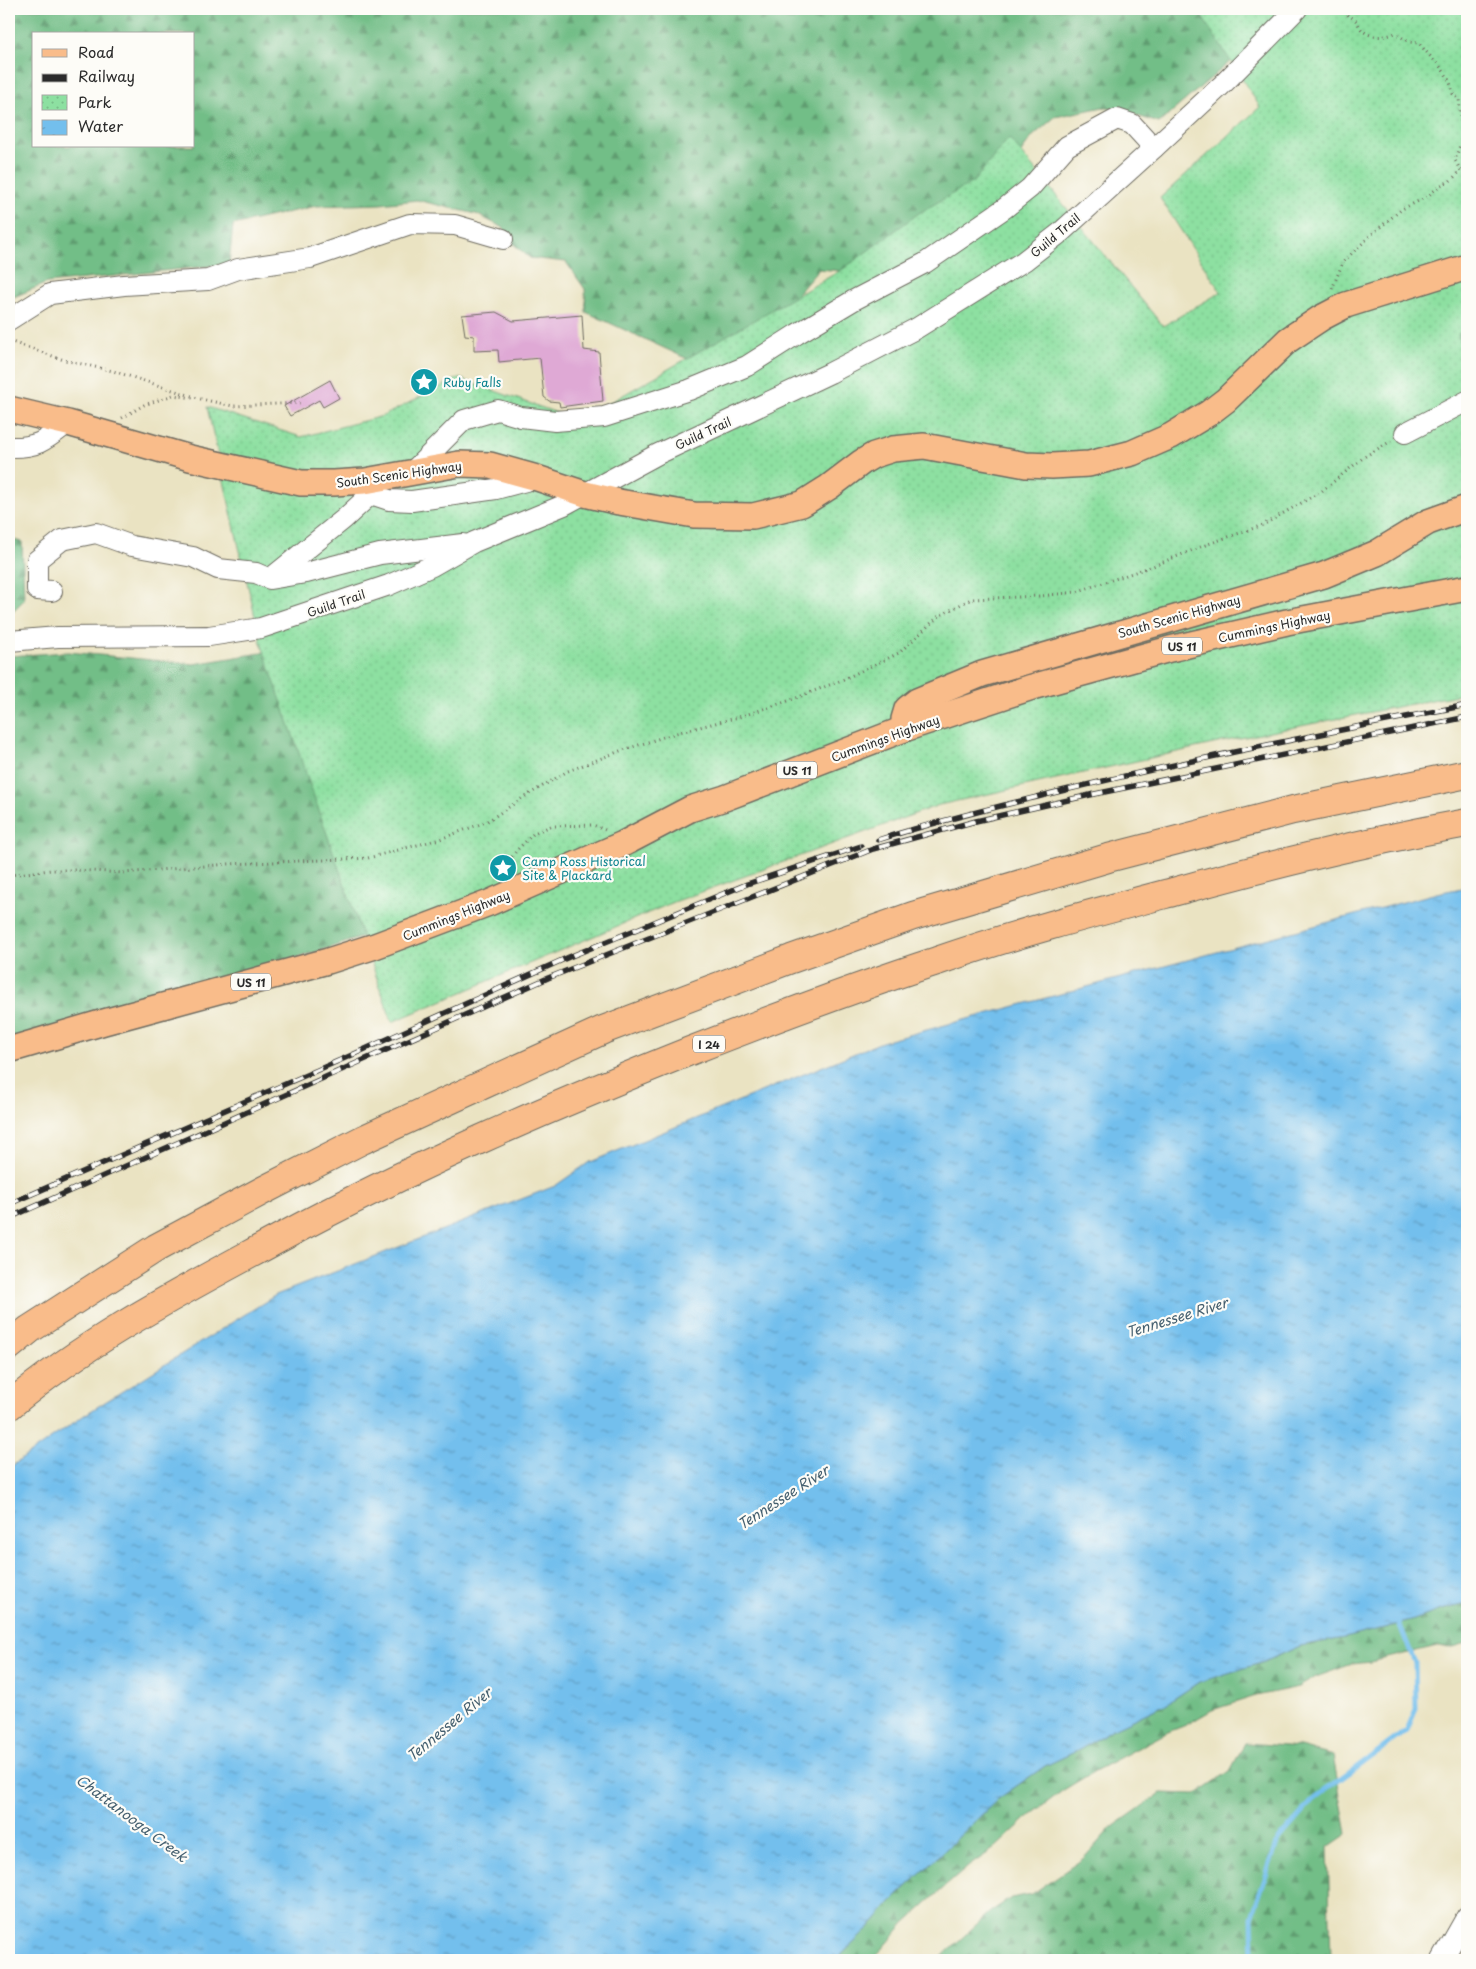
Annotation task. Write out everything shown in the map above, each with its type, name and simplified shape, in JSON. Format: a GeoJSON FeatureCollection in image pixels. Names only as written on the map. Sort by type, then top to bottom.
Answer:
{"type":"FeatureCollection","features":[{"type":"Feature","properties":{"kind":"highway"},"geometry":{"type":"LineString","coordinates":[[9,1346],[30,1329],[156,1248],[264,1190],[362,1140],[603,1030],[791,959],[913,916],[1099,861],[1293,810],[1467,774]]}},
{"type":"Feature","properties":{"kind":"highway","name":"I 24"},"geometry":{"type":"LineString","coordinates":[[9,1406],[75,1357],[144,1312],[343,1204],[467,1145],[625,1077],[769,1020],[968,951],[1101,911],[1263,867],[1467,823]]}},
{"type":"Feature","properties":{"kind":"main road","name":"South Scenic Highway"},"geometry":{"type":"LineString","coordinates":[[9,409],[68,423],[190,458],[301,483],[368,487],[413,471],[459,464],[490,465],[585,494],[694,515],[752,516],[802,504],[829,487],[862,462],[874,455],[893,449],[924,446],[1026,465],[1089,464],[1150,446],[1190,427],[1226,400],[1288,340],[1304,328],[1346,305],[1467,267]]}},
{"type":"Feature","properties":{"kind":"main road","name":"South Scenic Highway"},"geometry":{"type":"LineString","coordinates":[[904,729],[907,709],[917,701],[982,674],[1324,575],[1377,553],[1428,522],[1467,508]]}},
{"type":"Feature","properties":{"kind":"main road","name":"Cummings Highway"},"geometry":{"type":"LineString","coordinates":[[9,1050],[328,961],[421,929],[485,904],[623,844],[690,809],[725,798],[904,729],[1032,688],[1170,648],[1287,622],[1467,588]]}},
{"type":"Feature","properties":{"kind":"street","name":"Guild Trail"},"geometry":{"type":"LineString","coordinates":[[9,641],[58,637],[209,636],[261,628],[389,585],[432,566],[474,542],[564,505],[658,454],[830,373],[917,328],[1031,255],[1060,233],[1154,148],[1230,77],[1298,9]]}},
{"type":"Feature","properties":{"kind":"street"},"geometry":{"type":"LineString","coordinates":[[413,471],[464,420],[498,410],[521,417],[555,421],[604,417],[690,390],[748,366],[854,300],[925,263],[1030,188],[1066,146],[1117,119],[1132,124],[1154,148]]}},
{"type":"Feature","properties":{"kind":"street"},"geometry":{"type":"LineString","coordinates":[[9,320],[50,294],[124,285],[208,280],[238,269],[310,258],[410,224],[454,225],[503,239]]}},
{"type":"Feature","properties":{"kind":"street"},"geometry":{"type":"LineString","coordinates":[[1404,433],[1467,401]]}},
{"type":"Feature","properties":{"kind":"street"},"geometry":{"type":"LineString","coordinates":[[9,446],[22,447],[43,443],[68,423]]}},
{"type":"Feature","properties":{"kind":"street"},"geometry":{"type":"LineString","coordinates":[[270,579],[344,519],[368,487],[389,500],[412,501],[496,489],[537,478]]}},
{"type":"Feature","properties":{"kind":"street"},"geometry":{"type":"LineString","coordinates":[[52,591],[37,590],[37,560],[62,540],[96,533],[132,546],[193,557],[218,569],[256,574],[270,579],[306,573],[380,554],[474,542]]}},
{"type":"Feature","properties":{"kind":"street"},"geometry":{"type":"LineString","coordinates":[[1442,1960],[1467,1916]]}},
{"type":"Feature","properties":{"kind":"path"},"geometry":{"type":"LineString","coordinates":[[1331,313],[1331,292],[1343,262],[1402,209],[1427,197],[1439,186],[1450,181],[1461,172],[1455,160],[1460,146],[1467,139],[1461,121],[1459,99],[1452,94],[1451,82],[1437,62],[1428,56],[1419,43],[1409,42],[1395,33],[1388,37],[1368,35],[1361,29],[1356,20],[1345,15],[1339,9]]}},
{"type":"Feature","properties":{"kind":"path"},"geometry":{"type":"LineString","coordinates":[[9,341],[64,360],[113,371],[201,399]]}},
{"type":"Feature","properties":{"kind":"path"},"geometry":{"type":"LineString","coordinates":[[114,436],[122,418],[144,405],[173,395],[233,406],[300,403]]}},
{"type":"Feature","properties":{"kind":"path"},"geometry":{"type":"LineString","coordinates":[[9,876],[51,870],[123,874],[229,864],[368,858],[440,839],[486,822],[526,796],[576,768],[620,751],[676,733],[740,717],[842,680],[899,653],[939,616],[971,599],[1041,596],[1076,592],[1263,525],[1322,491],[1364,457],[1404,433]]}},
{"type":"Feature","properties":{"kind":"path"},"geometry":{"type":"LineString","coordinates":[[485,904],[502,868],[534,833],[551,826],[593,825],[609,831],[623,844]]}},
{"type":"Feature","properties":{"kind":"green space"},"geometry":{"type":"Polygon","coordinates":[[[9,9],[1280,9],[1239,54],[1159,123],[1103,107],[1055,117],[1033,136],[1005,174],[855,272],[819,269],[780,314],[692,361],[586,312],[585,289],[566,262],[530,258],[510,241],[504,228],[476,214],[417,200],[380,204],[316,206],[233,225],[229,264],[47,283],[9,299],[9,9]]]}},
{"type":"Feature","properties":{"kind":"green space"},"geometry":{"type":"Polygon","coordinates":[[[1197,9],[1467,9],[1467,329],[1458,334],[1467,367],[1467,693],[1240,738],[939,805],[674,902],[392,1022],[261,643],[207,407],[301,437],[383,416],[458,378],[560,414],[604,406],[843,269],[919,213],[973,182],[1009,138],[1163,326],[1221,292],[1160,198],[1260,107],[1197,9]]]}},
{"type":"Feature","properties":{"kind":"green space"},"geometry":{"type":"Polygon","coordinates":[[[1467,282],[1467,389],[425,916],[329,948],[9,1044],[9,656],[68,652],[194,664],[261,653],[341,633],[1467,282]]]}},
{"type":"Feature","properties":{"kind":"green space"},"geometry":{"type":"Polygon","coordinates":[[[9,539],[22,542],[24,600],[9,615],[9,539]]]}},
{"type":"Feature","properties":{"kind":"green space"},"geometry":{"type":"Polygon","coordinates":[[[1467,1604],[1467,1643],[1453,1647],[1437,1646],[1371,1662],[1352,1664],[1316,1677],[1299,1687],[1256,1696],[1212,1710],[1093,1772],[1062,1791],[1027,1818],[995,1848],[969,1866],[905,1923],[873,1960],[836,1960],[866,1931],[892,1901],[998,1799],[1045,1766],[1081,1749],[1111,1730],[1166,1704],[1199,1682],[1264,1662],[1300,1646],[1349,1637],[1467,1604]]]}},
{"type":"Feature","properties":{"kind":"green space"},"geometry":{"type":"Polygon","coordinates":[[[1245,1743],[1300,1747],[1333,1756],[1347,1834],[1328,1847],[1331,1960],[938,1960],[990,1912],[1011,1898],[1032,1894],[1084,1858],[1110,1829],[1161,1793],[1196,1794],[1230,1771],[1245,1743]]]}},
{"type":"Feature","properties":{"kind":"water"},"geometry":{"type":"Polygon","coordinates":[[[1467,887],[1467,1604],[1349,1637],[1300,1646],[1264,1662],[1199,1682],[1166,1704],[1111,1730],[1081,1749],[1045,1766],[998,1799],[892,1901],[866,1931],[836,1960],[9,1960],[9,1468],[86,1414],[276,1295],[555,1186],[588,1163],[882,1042],[1437,893],[1467,887]]]}},
{"type":"Feature","properties":{"kind":"building"},"geometry":{"type":"Polygon","coordinates":[[[496,312],[513,321],[582,315],[584,350],[599,352],[603,401],[560,407],[559,402],[549,401],[544,397],[540,358],[499,362],[498,350],[474,351],[474,336],[465,335],[462,315],[496,312]]]}},
{"type":"Feature","properties":{"kind":"building"},"geometry":{"type":"Polygon","coordinates":[[[330,380],[339,398],[323,407],[319,400],[290,416],[284,406],[330,380]]]}},
{"type":"Feature","properties":{"kind":"waterway"},"geometry":{"type":"LineString","coordinates":[[1253,1960],[1252,1917],[1278,1840],[1315,1798],[1407,1730],[1416,1709],[1415,1663],[1397,1618]]}},
{"type":"Feature","properties":{"kind":"railway"},"geometry":{"type":"LineString","coordinates":[[878,840],[967,814],[1159,768],[1467,705]]}},
{"type":"Feature","properties":{"kind":"railway"},"geometry":{"type":"LineString","coordinates":[[9,1218],[548,978],[873,849],[976,821],[1090,795],[1467,717]]}},
{"type":"Feature","properties":{"kind":"railway"},"geometry":{"type":"LineString","coordinates":[[9,1204],[352,1055],[569,957],[747,884],[861,846]]}},
{"type":"Feature","properties":{"kind":"place","name":"Ruby Falls"},"geometry":{"type":"Point","coordinates":[424,382]}},
{"type":"Feature","properties":{"kind":"place","name":"Camp Ross Historical Site & Plackard"},"geometry":{"type":"Point","coordinates":[503,868]}},
{"type":"Feature","properties":{"kind":"water label","name":"Tennessee River"},"geometry":{"type":"Point","coordinates":[1177,1317]}},
{"type":"Feature","properties":{"kind":"water label","name":"Tennessee River"},"geometry":{"type":"Point","coordinates":[783,1497]}},
{"type":"Feature","properties":{"kind":"water label","name":"Tennessee River"},"geometry":{"type":"Point","coordinates":[449,1724]}},
{"type":"Feature","properties":{"kind":"water label","name":"Chattanooga Creek"},"geometry":{"type":"Point","coordinates":[132,1818]}}]}
